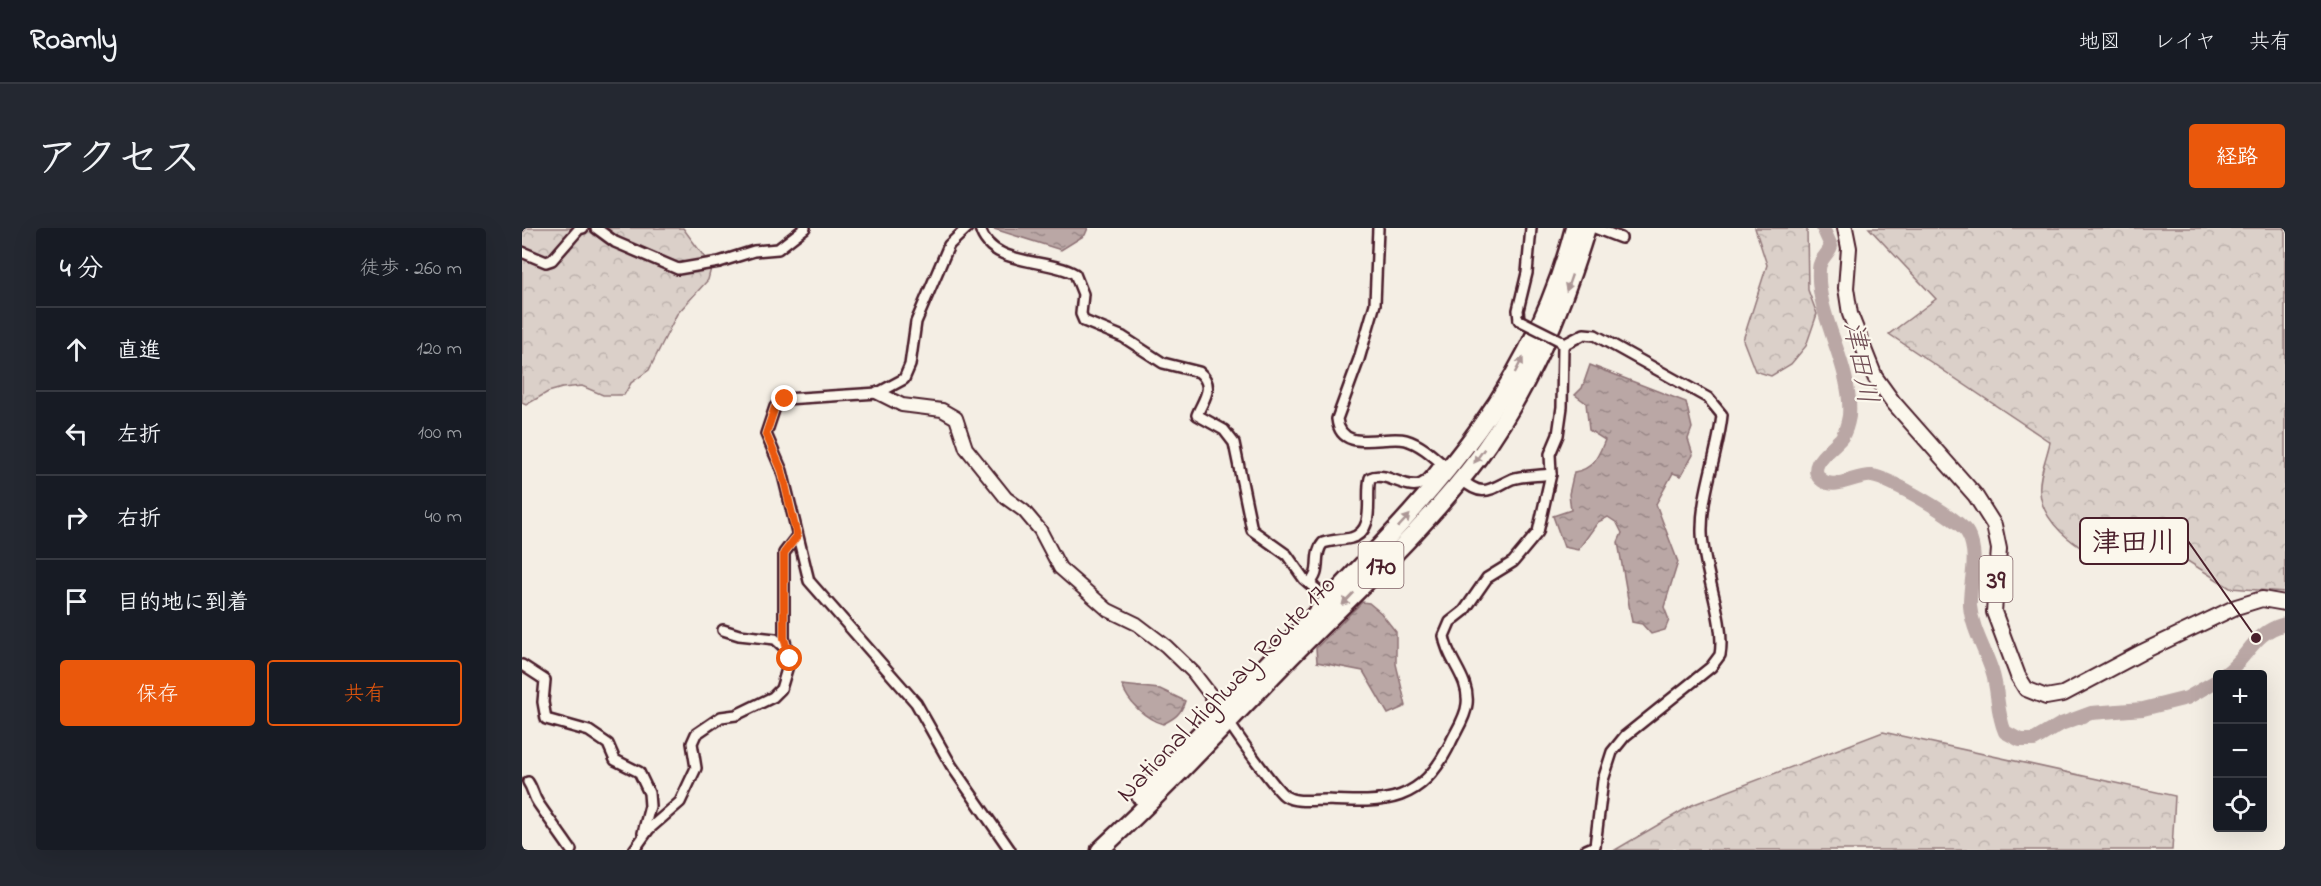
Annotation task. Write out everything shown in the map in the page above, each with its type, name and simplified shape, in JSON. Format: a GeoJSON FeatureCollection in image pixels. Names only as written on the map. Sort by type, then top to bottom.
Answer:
{"type":"FeatureCollection","features":[{"type":"Feature","properties":{"kind":"highway","name":"National Highway Route 170"},"geometry":{"type":"LineString","coordinates":[[1086,850],[1412,534],[1450,471],[1498,404],[1533,339],[1574,228]]}},
{"type":"Feature","properties":{"kind":"highway","name":"National Highway Route 170"},"geometry":{"type":"LineString","coordinates":[[1100,850],[1450,471],[1479,456],[1530,374],[1557,319],[1587,228]]}},
{"type":"Feature","properties":{"kind":"main road","name":"39"},"geometry":{"type":"LineString","coordinates":[[1845,228],[1849,248],[1846,288],[1848,304],[1875,377],[1893,402],[1975,495],[1994,525],[1999,549],[1994,612],[2018,676],[2026,689],[2040,697],[2063,694],[2142,652],[2236,608],[2262,599],[2285,603]]}},
{"type":"Feature","properties":{"kind":"street"},"geometry":{"type":"LineString","coordinates":[[522,252],[546,262],[552,260],[583,228]]}},
{"type":"Feature","properties":{"kind":"street"},"geometry":{"type":"LineString","coordinates":[[596,228],[615,242],[642,251],[665,266],[678,269],[718,262],[754,251],[778,249],[806,228]]}},
{"type":"Feature","properties":{"kind":"street"},"geometry":{"type":"LineString","coordinates":[[967,228],[949,245],[916,322],[909,372],[895,386],[878,393],[785,399],[775,407],[766,434],[782,471],[809,581],[916,703],[951,765],[1010,850]]}},
{"type":"Feature","properties":{"kind":"street"},"geometry":{"type":"LineString","coordinates":[[980,228],[983,238],[997,249],[1025,261],[1075,274],[1083,294],[1080,315],[1084,321],[1123,337],[1163,363],[1203,375],[1208,388],[1206,399],[1197,415],[1224,430],[1234,443],[1252,530],[1287,555],[1309,583],[1329,600]]}},
{"type":"Feature","properties":{"kind":"street"},"geometry":{"type":"LineString","coordinates":[[1378,228],[1375,304],[1359,360],[1337,419],[1342,433],[1353,440],[1367,442],[1404,439],[1419,445],[1469,487],[1494,490],[1514,478],[1551,474]]}},
{"type":"Feature","properties":{"kind":"street"},"geometry":{"type":"LineString","coordinates":[[1531,228],[1527,273],[1518,310],[1519,320],[1561,342],[1584,334],[1595,335],[1708,398],[1722,415],[1705,496],[1702,531],[1704,565],[1718,624],[1720,656],[1711,667],[1625,736],[1612,752],[1603,780],[1595,846],[1586,850]]}},
{"type":"Feature","properties":{"kind":"street"},"geometry":{"type":"LineString","coordinates":[[1595,228],[1621,238]]}},
{"type":"Feature","properties":{"kind":"street"},"geometry":{"type":"LineString","coordinates":[[878,393],[902,405],[942,410],[956,418],[966,448],[1006,498],[1024,512],[1040,530],[1060,568],[1108,610],[1137,624],[1167,645],[1193,672],[1285,796],[1306,801],[1370,803],[1395,798],[1420,785],[1438,766],[1467,705],[1466,687],[1444,636],[1450,622],[1464,611],[1487,578],[1513,562],[1532,541],[1541,519],[1551,474],[1550,454],[1558,435],[1563,396],[1561,342]]}},
{"type":"Feature","properties":{"kind":"street"},"geometry":{"type":"LineString","coordinates":[[1309,583],[1316,574],[1318,551],[1323,543],[1352,538],[1363,530],[1368,513],[1370,478],[1378,476],[1417,486],[1450,471]]}},
{"type":"Feature","properties":{"kind":"street"},"geometry":{"type":"LineString","coordinates":[[634,850],[642,838],[680,802],[696,768],[692,743],[696,734],[715,720],[736,715],[773,697],[781,689],[790,659],[786,649],[784,553],[797,536]]}},
{"type":"Feature","properties":{"kind":"street"},"geometry":{"type":"LineString","coordinates":[[723,630],[739,635],[775,639],[786,649]]}},
{"type":"Feature","properties":{"kind":"street"},"geometry":{"type":"LineString","coordinates":[[522,665],[545,680],[543,702],[546,719],[589,731],[608,744],[615,760],[639,772],[649,793],[650,806],[642,838]]}},
{"type":"Feature","properties":{"kind":"street"},"geometry":{"type":"LineString","coordinates":[[528,782],[533,788],[537,802],[548,813],[571,850]]}},
{"type":"Feature","properties":{"kind":"green space"},"geometry":{"type":"Polygon","coordinates":[[[527,228],[683,228],[711,268],[708,280],[677,314],[649,370],[631,383],[624,395],[603,395],[582,386],[562,388],[548,392],[526,405],[522,403],[522,233],[527,228]]]}},
{"type":"Feature","properties":{"kind":"green space"},"geometry":{"type":"Polygon","coordinates":[[[1755,228],[1807,228],[1808,290],[1817,314],[1806,346],[1791,364],[1771,376],[1755,371],[1743,340],[1767,265],[1755,228]]]}},
{"type":"Feature","properties":{"kind":"green space"},"geometry":{"type":"Polygon","coordinates":[[[1869,228],[2285,228],[2285,592],[2230,588],[2172,551],[2125,560],[2101,557],[2075,544],[2061,532],[2047,514],[2040,492],[2041,474],[2050,442],[1889,334],[1936,299],[1869,228]]]}},
{"type":"Feature","properties":{"kind":"green space"},"geometry":{"type":"Polygon","coordinates":[[[1883,732],[2175,796],[2172,850],[1615,850],[1692,805],[1883,732]]]}},
{"type":"Feature","properties":{"kind":"water"},"geometry":{"type":"Polygon","coordinates":[[[991,228],[1088,228],[1085,235],[1061,250],[991,228]]]}},
{"type":"Feature","properties":{"kind":"water"},"geometry":{"type":"Polygon","coordinates":[[[1590,365],[1686,402],[1692,428],[1688,439],[1693,455],[1681,476],[1673,473],[1656,504],[1678,562],[1664,607],[1669,620],[1665,630],[1651,634],[1642,624],[1632,622],[1618,542],[1622,533],[1617,523],[1608,517],[1598,522],[1578,550],[1564,547],[1553,516],[1571,510],[1569,494],[1574,472],[1591,465],[1605,440],[1589,430],[1586,403],[1575,395],[1582,388],[1590,365]]]}},
{"type":"Feature","properties":{"kind":"water"},"geometry":{"type":"Polygon","coordinates":[[[1362,602],[1369,603],[1381,613],[1396,632],[1396,664],[1406,706],[1388,714],[1363,671],[1317,662],[1316,648],[1362,602]]]}},
{"type":"Feature","properties":{"kind":"water"},"geometry":{"type":"Polygon","coordinates":[[[1122,685],[1160,689],[1185,701],[1177,715],[1163,724],[1138,709],[1122,685]]]}},
{"type":"Feature","properties":{"kind":"waterway","name":"津田川"},"geometry":{"type":"LineString","coordinates":[[1823,228],[1831,246],[1819,266],[1820,288],[1828,324],[1846,379],[1849,416],[1842,437],[1818,463],[1816,469],[1818,475],[1823,481],[1834,484],[1866,476],[1881,478],[1908,491],[1963,527],[1971,542],[1974,560],[1970,597],[1971,614],[1994,679],[2000,717],[2005,732],[2020,740],[2034,740],[2061,724],[2091,713],[2143,709],[2187,698],[2213,683]]}},
{"type":"Feature","properties":{"kind":"waterway","name":"津田川"},"geometry":{"type":"LineString","coordinates":[[2230,670],[2265,633],[2285,624]]}},
{"type":"Feature","properties":{"kind":"place","name":"津田川"},"geometry":{"type":"Point","coordinates":[2256,638]}},
{"type":"Feature","properties":{"kind":"route"},"geometry":{"type":"LineString","coordinates":[[785,399],[775,407],[767,424],[766,434],[782,471],[797,536],[784,553],[784,638],[790,659]]}}]}
